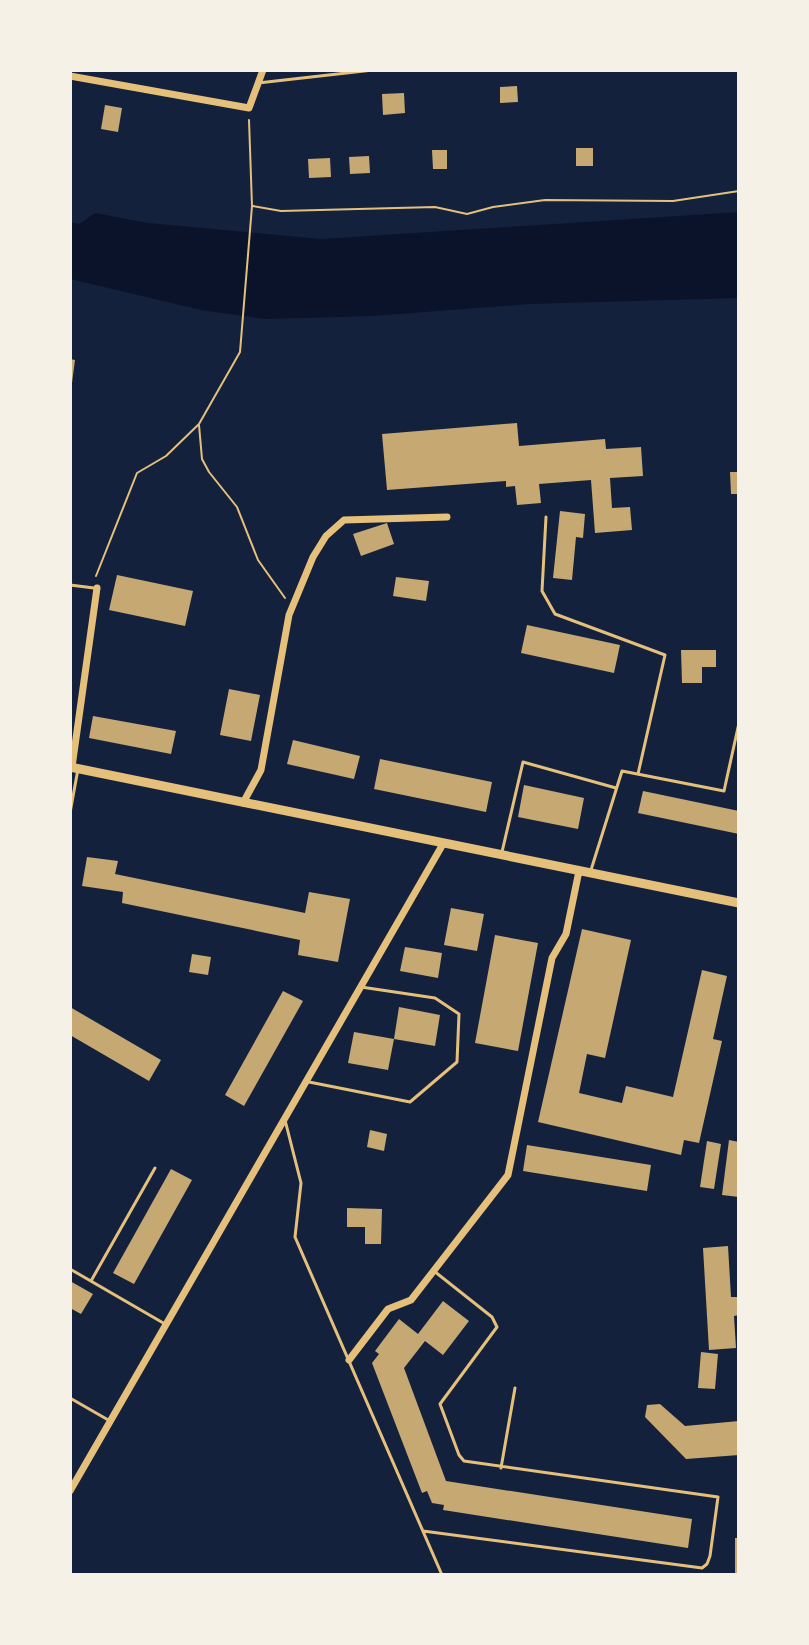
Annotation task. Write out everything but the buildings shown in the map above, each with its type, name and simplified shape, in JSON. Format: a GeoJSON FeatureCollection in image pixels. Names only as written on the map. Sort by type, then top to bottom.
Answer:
{"type":"FeatureCollection","features":[{"type":"Feature","properties":{"kind":"main road"},"geometry":{"type":"LineString","coordinates":[[73,768],[739,903]]}},
{"type":"Feature","properties":{"kind":"street"},"geometry":{"type":"LineString","coordinates":[[70,76],[249,108],[263,70]]}},
{"type":"Feature","properties":{"kind":"street"},"geometry":{"type":"LineString","coordinates":[[243,803],[261,770],[289,615],[313,557],[326,536],[344,520],[447,517]]}},
{"type":"Feature","properties":{"kind":"street"},"geometry":{"type":"LineString","coordinates":[[73,768],[94,588]]}},
{"type":"Feature","properties":{"kind":"street"},"geometry":{"type":"LineString","coordinates":[[70,1491],[443,844]]}},
{"type":"Feature","properties":{"kind":"street"},"geometry":{"type":"LineString","coordinates":[[349,1360],[388,1309],[408,1303],[508,1175],[552,958],[566,934],[579,871]]}},
{"type":"Feature","properties":{"kind":"lane"},"geometry":{"type":"LineString","coordinates":[[258,83],[373,70]]}},
{"type":"Feature","properties":{"kind":"lane"},"geometry":{"type":"LineString","coordinates":[[546,517],[542,591],[555,614],[665,655],[638,774]]}},
{"type":"Feature","properties":{"kind":"lane"},"geometry":{"type":"LineString","coordinates":[[70,585],[94,588]]}},
{"type":"Feature","properties":{"kind":"lane"},"geometry":{"type":"LineString","coordinates":[[590,873],[622,771],[724,791],[739,723]]}},
{"type":"Feature","properties":{"kind":"lane"},"geometry":{"type":"LineString","coordinates":[[501,855],[523,762],[617,788]]}},
{"type":"Feature","properties":{"kind":"lane"},"geometry":{"type":"LineString","coordinates":[[70,813],[73,768]]}},
{"type":"Feature","properties":{"kind":"lane"},"geometry":{"type":"LineString","coordinates":[[306,1081],[410,1102],[457,1062],[459,1014],[435,998],[359,986]]}},
{"type":"Feature","properties":{"kind":"lane"},"geometry":{"type":"LineString","coordinates":[[285,1117],[301,1183],[295,1237],[442,1575]]}},
{"type":"Feature","properties":{"kind":"lane"},"geometry":{"type":"LineString","coordinates":[[91,1281],[155,1168]]}},
{"type":"Feature","properties":{"kind":"lane"},"geometry":{"type":"LineString","coordinates":[[70,1269],[165,1324]]}},
{"type":"Feature","properties":{"kind":"lane"},"geometry":{"type":"LineString","coordinates":[[423,1531],[702,1568],[707,1564],[718,1497],[464,1461],[440,1404],[494,1331],[496,1321],[434,1271]]}},
{"type":"Feature","properties":{"kind":"lane"},"geometry":{"type":"LineString","coordinates":[[501,1468],[515,1388]]}},
{"type":"Feature","properties":{"kind":"lane"},"geometry":{"type":"LineString","coordinates":[[70,1398],[110,1421]]}},
{"type":"Feature","properties":{"kind":"path"},"geometry":{"type":"LineString","coordinates":[[94,588],[137,473],[166,456],[199,424],[240,352],[252,206],[249,108]]}},
{"type":"Feature","properties":{"kind":"path"},"geometry":{"type":"LineString","coordinates":[[252,206],[281,211],[435,207],[467,214],[545,200],[673,201],[739,191]]}},
{"type":"Feature","properties":{"kind":"path"},"geometry":{"type":"LineString","coordinates":[[199,424],[202,459],[237,507],[258,560],[285,598],[289,615]]}},
{"type":"Feature","properties":{"kind":"water"},"geometry":{"type":"Polygon","coordinates":[[[739,212],[739,298],[530,304],[373,316],[265,319],[201,310],[70,279],[70,222],[79,224],[95,213],[148,223],[321,239],[739,212]]]}}]}
